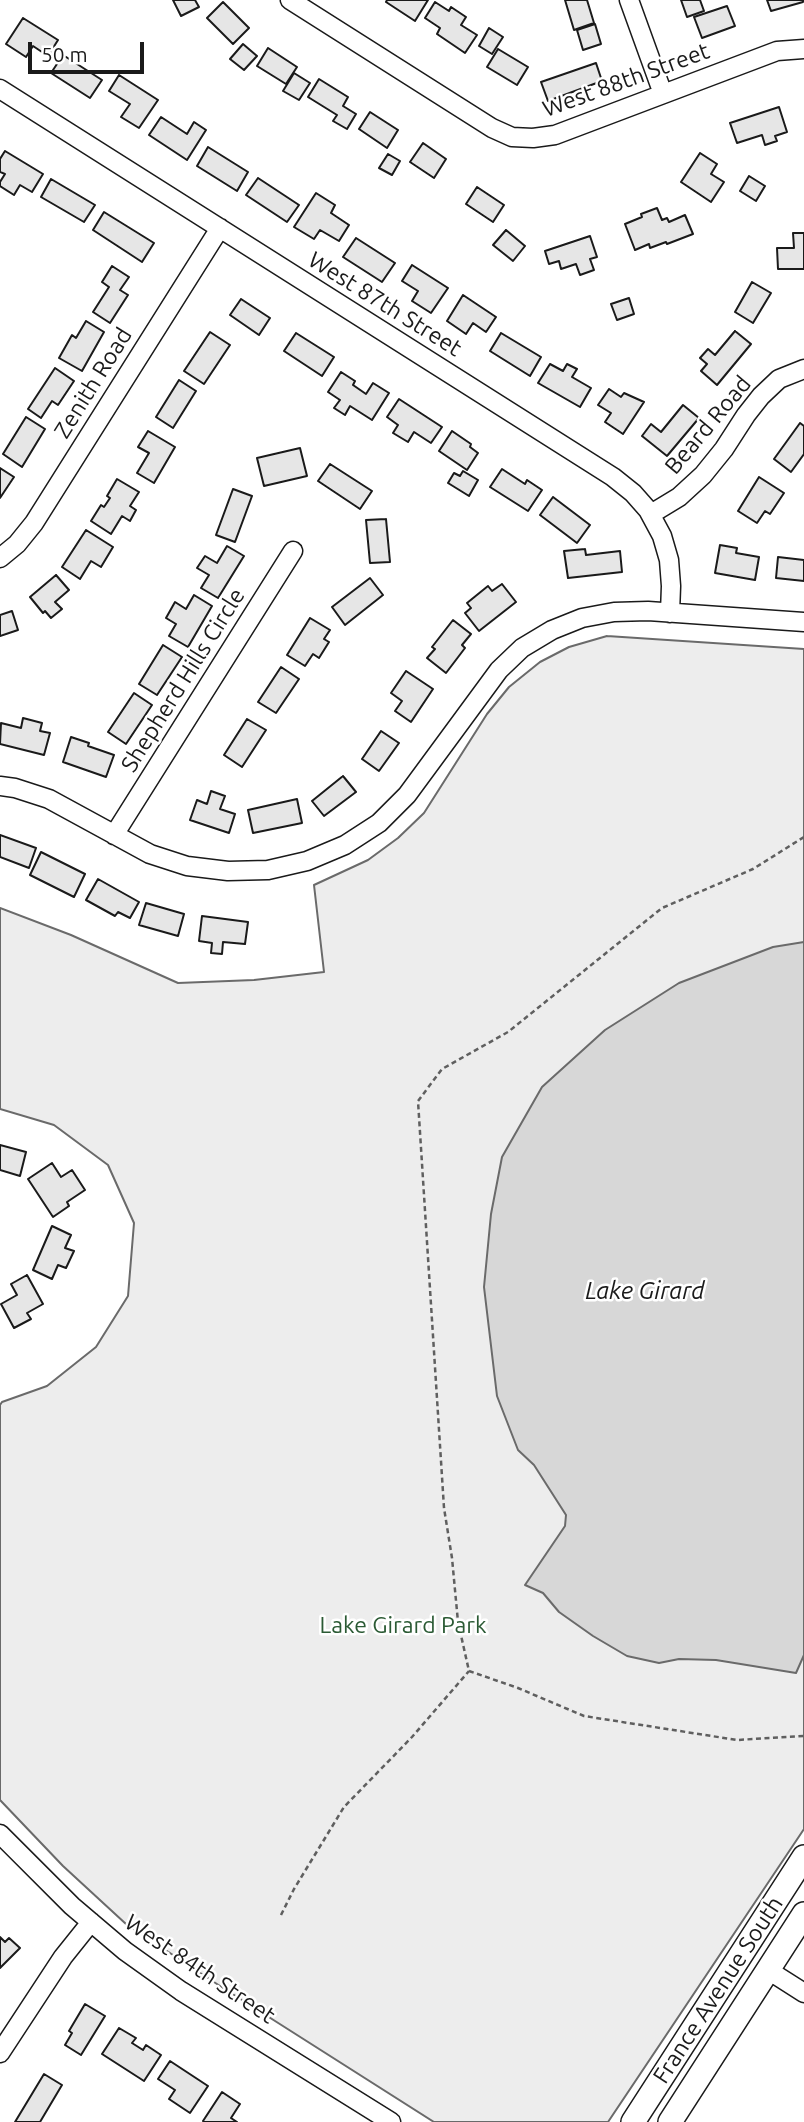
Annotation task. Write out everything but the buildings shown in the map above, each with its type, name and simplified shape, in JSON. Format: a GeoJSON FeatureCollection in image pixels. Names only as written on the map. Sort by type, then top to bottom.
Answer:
{"type":"FeatureCollection","features":[{"type":"Feature","properties":{"kind":"main road","name":"France Avenue South"},"geometry":{"type":"LineString","coordinates":[[633,2122],[804,1857]]}},
{"type":"Feature","properties":{"kind":"main road"},"geometry":{"type":"LineString","coordinates":[[768,1970],[771,1940],[802,1880],[804,1863]]}},
{"type":"Feature","properties":{"kind":"main road","name":"France Avenue South"},"geometry":{"type":"LineString","coordinates":[[670,2122],[804,1914]]}},
{"type":"Feature","properties":{"kind":"street","name":"West 88th Street"},"geometry":{"type":"LineString","coordinates":[[290,0],[492,128],[512,137],[555,135],[777,51],[804,49]]}},
{"type":"Feature","properties":{"kind":"street"},"geometry":{"type":"LineString","coordinates":[[629,0],[663,94]]}},
{"type":"Feature","properties":{"kind":"street","name":"West 87th Street"},"geometry":{"type":"LineString","coordinates":[[0,89],[613,477],[633,493],[651,514],[662,536],[669,560],[670,613]]}},
{"type":"Feature","properties":{"kind":"street","name":"Zenith Road"},"geometry":{"type":"LineString","coordinates":[[0,558],[17,544],[34,523],[220,228]]}},
{"type":"Feature","properties":{"kind":"street","name":"Beard Road"},"geometry":{"type":"LineString","coordinates":[[651,514],[679,497],[703,475],[761,396],[779,379],[804,369]]}},
{"type":"Feature","properties":{"kind":"street","name":"Shepherd Hills Circle"},"geometry":{"type":"LineString","coordinates":[[114,835],[293,551]]}},
{"type":"Feature","properties":{"kind":"street"},"geometry":{"type":"LineString","coordinates":[[0,786],[49,799],[150,854],[187,866],[228,872],[268,870],[307,861],[345,845],[379,823],[407,795],[499,670],[522,648],[552,630],[582,618],[614,612],[648,611],[804,622]]}},
{"type":"Feature","properties":{"kind":"street","name":"West 84th Street"},"geometry":{"type":"LineString","coordinates":[[0,1834],[72,1906],[125,1951],[181,1991],[391,2122]]}},
{"type":"Feature","properties":{"kind":"street"},"geometry":{"type":"LineString","coordinates":[[0,2053],[63,1957],[91,1922]]}},
{"type":"Feature","properties":{"kind":"street"},"geometry":{"type":"LineString","coordinates":[[768,1970],[804,1993]]}},
{"type":"Feature","properties":{"kind":"path"},"geometry":{"type":"LineString","coordinates":[[469,1671],[458,1622],[444,1508],[418,1101],[442,1069],[508,1032],[662,908],[754,869],[804,837]]}},
{"type":"Feature","properties":{"kind":"path"},"geometry":{"type":"LineString","coordinates":[[469,1671],[584,1716],[737,1740],[804,1736]]}},
{"type":"Feature","properties":{"kind":"path"},"geometry":{"type":"LineString","coordinates":[[281,1915],[344,1807],[412,1737],[469,1671]]}},
{"type":"Feature","properties":{"kind":"shaded area","name":"Lake Girard Park"},"geometry":{"type":"Polygon","coordinates":[[[607,636],[804,649],[804,1829],[608,2122],[434,2122],[126,1924],[63,1866],[0,1800],[0,1405],[47,1386],[96,1347],[128,1296],[134,1223],[108,1165],[54,1125],[0,1109],[0,908],[71,935],[178,983],[254,980],[324,972],[314,885],[368,860],[398,838],[424,813],[487,714],[509,687],[540,662],[569,647],[607,636]]]}},
{"type":"Feature","properties":{"kind":"water","name":"Lake Girard"},"geometry":{"type":"Polygon","coordinates":[[[804,942],[804,1655],[796,1673],[716,1660],[679,1659],[659,1663],[627,1656],[559,1612],[543,1593],[525,1585],[565,1526],[566,1515],[534,1465],[518,1450],[497,1396],[484,1287],[491,1214],[502,1157],[542,1087],[605,1030],[679,983],[773,947],[804,942]]]}}]}
